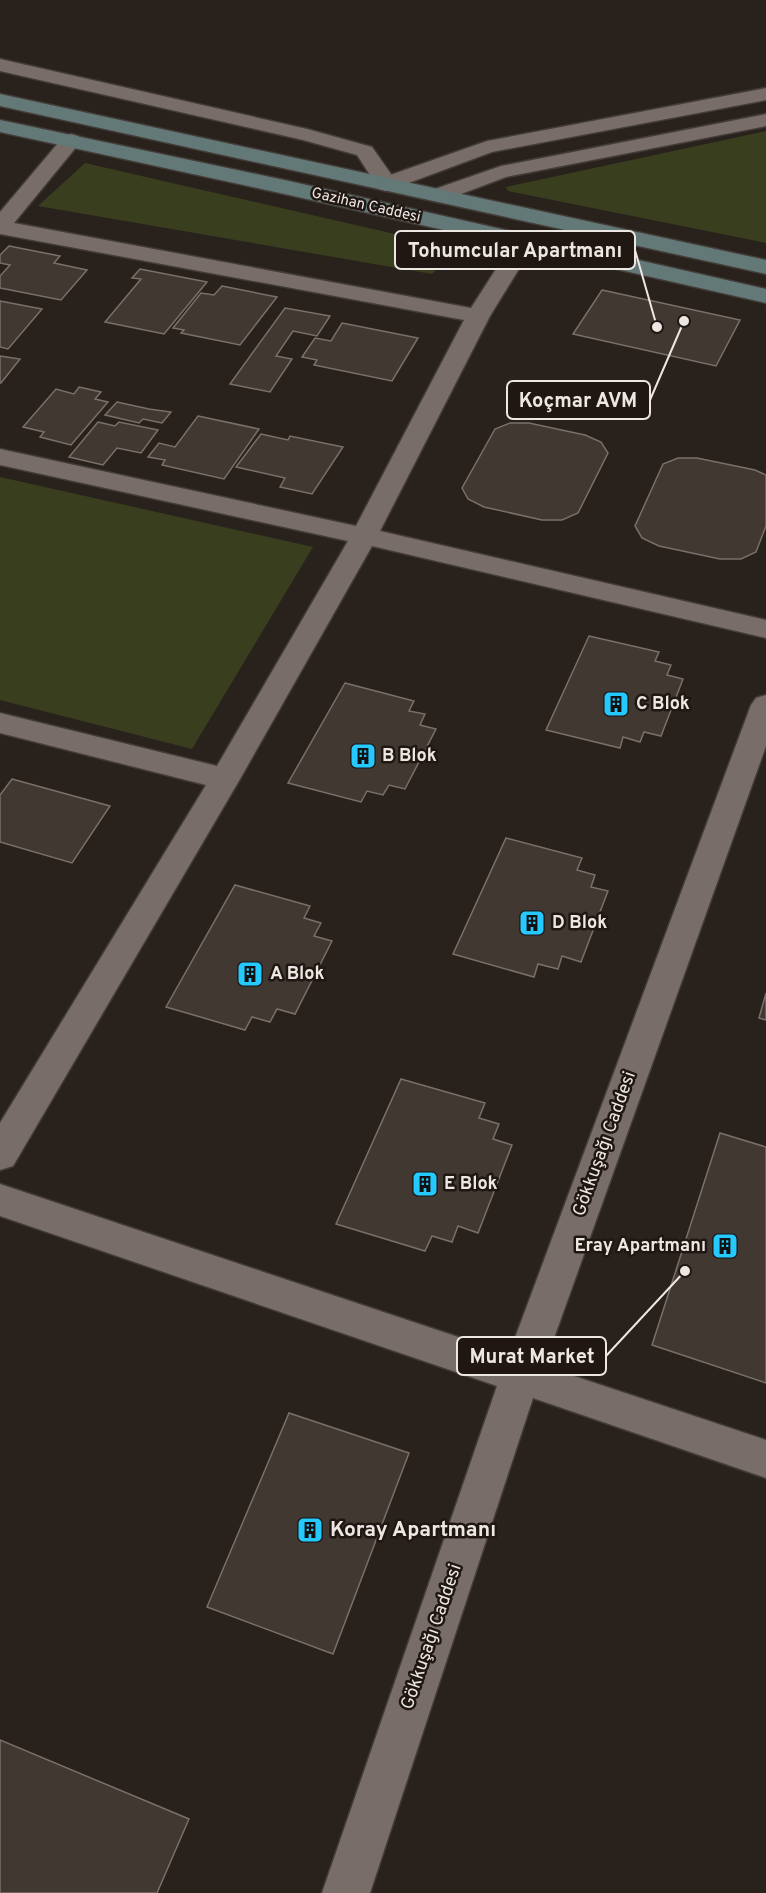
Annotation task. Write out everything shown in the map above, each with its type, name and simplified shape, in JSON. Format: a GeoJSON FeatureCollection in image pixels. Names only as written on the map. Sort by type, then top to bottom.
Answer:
{"type":"FeatureCollection","features":[{"type":"Feature","properties":{"kind":"main road","name":"Gazihan Caddesi"},"geometry":{"type":"LineString","coordinates":[[0,100],[766,267]]}},
{"type":"Feature","properties":{"kind":"main road","name":"Gazihan Caddesi"},"geometry":{"type":"LineString","coordinates":[[0,126],[766,296]]}},
{"type":"Feature","properties":{"kind":"street"},"geometry":{"type":"LineString","coordinates":[[0,65],[307,135],[364,151],[387,184],[487,147],[766,94]]}},
{"type":"Feature","properties":{"kind":"street"},"geometry":{"type":"LineString","coordinates":[[440,195],[501,172],[766,120]]}},
{"type":"Feature","properties":{"kind":"street"},"geometry":{"type":"LineString","coordinates":[[71,140],[0,226],[478,316]]}},
{"type":"Feature","properties":{"kind":"street"},"geometry":{"type":"LineString","coordinates":[[0,1155],[225,779],[364,536],[478,316],[524,243]]}},
{"type":"Feature","properties":{"kind":"street"},"geometry":{"type":"LineString","coordinates":[[0,457],[364,536],[766,629]]}},
{"type":"Feature","properties":{"kind":"street","name":"Gökkuşağı Caddesi"},"geometry":{"type":"LineString","coordinates":[[346,1893],[520,1374],[766,705]]}},
{"type":"Feature","properties":{"kind":"street"},"geometry":{"type":"LineString","coordinates":[[0,723],[225,779]]}},
{"type":"Feature","properties":{"kind":"street"},"geometry":{"type":"LineString","coordinates":[[0,1200],[766,1459]]}},
{"type":"Feature","properties":{"kind":"green space"},"geometry":{"type":"Polygon","coordinates":[[[766,131],[766,243],[508,191],[506,187],[766,131]]]}},
{"type":"Feature","properties":{"kind":"green space"},"geometry":{"type":"Polygon","coordinates":[[[85,163],[456,248],[432,274],[38,206],[85,163]]]}},
{"type":"Feature","properties":{"kind":"green space"},"geometry":{"type":"Polygon","coordinates":[[[0,477],[313,547],[192,749],[0,700],[0,477]]]}},
{"type":"Feature","properties":{"kind":"building"},"geometry":{"type":"Polygon","coordinates":[[[9,246],[60,256],[54,263],[87,270],[61,300],[0,288],[0,276],[10,265],[0,263],[0,255],[9,246]]]}},
{"type":"Feature","properties":{"kind":"building"},"geometry":{"type":"Polygon","coordinates":[[[140,269],[207,282],[164,334],[105,322],[141,279],[132,278],[140,269]]]}},
{"type":"Feature","properties":{"kind":"building"},"geometry":{"type":"Polygon","coordinates":[[[222,286],[277,297],[240,345],[181,333],[184,330],[173,328],[201,293],[214,295],[222,286]]]}},
{"type":"Feature","properties":{"kind":"building"},"geometry":{"type":"Polygon","coordinates":[[[602,290],[740,320],[716,366],[573,334],[602,290]]]}},
{"type":"Feature","properties":{"kind":"building"},"geometry":{"type":"Polygon","coordinates":[[[0,301],[42,309],[8,349],[0,347],[0,301]]]}},
{"type":"Feature","properties":{"kind":"building"},"geometry":{"type":"Polygon","coordinates":[[[285,308],[330,316],[317,336],[293,331],[276,356],[292,359],[270,392],[230,384],[285,308]]]}},
{"type":"Feature","properties":{"kind":"building"},"geometry":{"type":"Polygon","coordinates":[[[342,323],[418,338],[392,381],[314,365],[317,360],[302,357],[315,338],[331,341],[342,323]]]}},
{"type":"Feature","properties":{"kind":"building"},"geometry":{"type":"Polygon","coordinates":[[[0,356],[20,359],[1,383],[0,383],[0,356]]]}},
{"type":"Feature","properties":{"kind":"building"},"geometry":{"type":"Polygon","coordinates":[[[79,387],[101,392],[95,399],[108,402],[71,445],[40,437],[44,432],[23,427],[56,389],[74,394],[79,387]]]}},
{"type":"Feature","properties":{"kind":"building"},"geometry":{"type":"Polygon","coordinates":[[[117,402],[171,412],[162,423],[143,419],[139,423],[105,415],[117,402]]]}},
{"type":"Feature","properties":{"kind":"building"},"geometry":{"type":"Polygon","coordinates":[[[198,416],[259,429],[224,479],[162,465],[165,460],[148,457],[159,443],[175,447],[198,416]]]}},
{"type":"Feature","properties":{"kind":"building"},"geometry":{"type":"Polygon","coordinates":[[[98,422],[115,426],[119,422],[158,430],[141,453],[117,448],[103,465],[69,457],[98,422]]]}},
{"type":"Feature","properties":{"kind":"building"},"geometry":{"type":"Polygon","coordinates":[[[510,423],[529,423],[585,435],[601,442],[608,453],[578,513],[562,520],[542,520],[484,507],[468,499],[462,488],[495,429],[510,423]]]}},
{"type":"Feature","properties":{"kind":"building"},"geometry":{"type":"Polygon","coordinates":[[[261,434],[288,440],[290,436],[343,447],[312,494],[280,487],[285,478],[236,467],[261,434]]]}},
{"type":"Feature","properties":{"kind":"building"},"geometry":{"type":"Polygon","coordinates":[[[678,458],[697,458],[755,470],[766,475],[766,526],[756,552],[741,559],[720,559],[659,546],[642,538],[635,526],[663,464],[678,458]]]}},
{"type":"Feature","properties":{"kind":"building","name":"C Blok"},"geometry":{"type":"Polygon","coordinates":[[[589,636],[659,652],[655,661],[671,665],[667,675],[683,679],[661,736],[644,732],[640,742],[623,737],[620,748],[546,730],[589,636]]]}},
{"type":"Feature","properties":{"kind":"building","name":"B Blok"},"geometry":{"type":"Polygon","coordinates":[[[345,683],[414,701],[409,711],[425,714],[420,725],[436,729],[405,789],[389,785],[383,795],[367,791],[361,802],[288,783],[345,683]]]}},
{"type":"Feature","properties":{"kind":"building"},"geometry":{"type":"Polygon","coordinates":[[[12,779],[110,806],[72,863],[0,842],[0,795],[12,779]]]}},
{"type":"Feature","properties":{"kind":"building","name":"D Blok"},"geometry":{"type":"Polygon","coordinates":[[[506,838],[582,858],[577,870],[595,875],[591,887],[608,891],[581,962],[562,956],[558,969],[538,964],[534,977],[453,954],[506,838]]]}},
{"type":"Feature","properties":{"kind":"building","name":"A Blok"},"geometry":{"type":"Polygon","coordinates":[[[235,885],[310,906],[304,918],[321,923],[314,936],[332,941],[295,1014],[277,1009],[270,1022],[252,1017],[245,1030],[166,1007],[235,885]]]}},
{"type":"Feature","properties":{"kind":"building"},"geometry":{"type":"Polygon","coordinates":[[[766,993],[766,1020],[759,1018],[766,993]]]}},
{"type":"Feature","properties":{"kind":"building","name":"E Blok"},"geometry":{"type":"Polygon","coordinates":[[[401,1079],[485,1103],[479,1118],[499,1124],[493,1139],[512,1145],[478,1233],[458,1226],[452,1242],[432,1236],[425,1251],[336,1224],[401,1079]]]}},
{"type":"Feature","properties":{"kind":"building","name":"Eray Apartmanı"},"geometry":{"type":"Polygon","coordinates":[[[720,1133],[766,1147],[766,1383],[652,1345],[720,1133]]]}},
{"type":"Feature","properties":{"kind":"building","name":"Koray Apartmanı"},"geometry":{"type":"Polygon","coordinates":[[[289,1413],[409,1453],[333,1654],[207,1607],[289,1413]]]}},
{"type":"Feature","properties":{"kind":"building"},"geometry":{"type":"Polygon","coordinates":[[[0,1740],[189,1819],[157,1893],[0,1893],[0,1740]]]}},
{"type":"Feature","properties":{"kind":"place","name":"Koçmar AVM"},"geometry":{"type":"Point","coordinates":[684,321]}},
{"type":"Feature","properties":{"kind":"place","name":"Tohumcular Apartmanı"},"geometry":{"type":"Point","coordinates":[657,327]}},
{"type":"Feature","properties":{"kind":"place","name":"C Blok"},"geometry":{"type":"Point","coordinates":[616,704]}},
{"type":"Feature","properties":{"kind":"place","name":"B Blok"},"geometry":{"type":"Point","coordinates":[363,756]}},
{"type":"Feature","properties":{"kind":"place","name":"D Blok"},"geometry":{"type":"Point","coordinates":[532,923]}},
{"type":"Feature","properties":{"kind":"place","name":"A Blok"},"geometry":{"type":"Point","coordinates":[250,974]}},
{"type":"Feature","properties":{"kind":"place","name":"E Blok"},"geometry":{"type":"Point","coordinates":[425,1184]}},
{"type":"Feature","properties":{"kind":"place","name":"Eray Apartmanı"},"geometry":{"type":"Point","coordinates":[725,1246]}},
{"type":"Feature","properties":{"kind":"place","name":"Murat Market"},"geometry":{"type":"Point","coordinates":[685,1271]}},
{"type":"Feature","properties":{"kind":"place","name":"Koray Apartmanı"},"geometry":{"type":"Point","coordinates":[310,1530]}}]}
